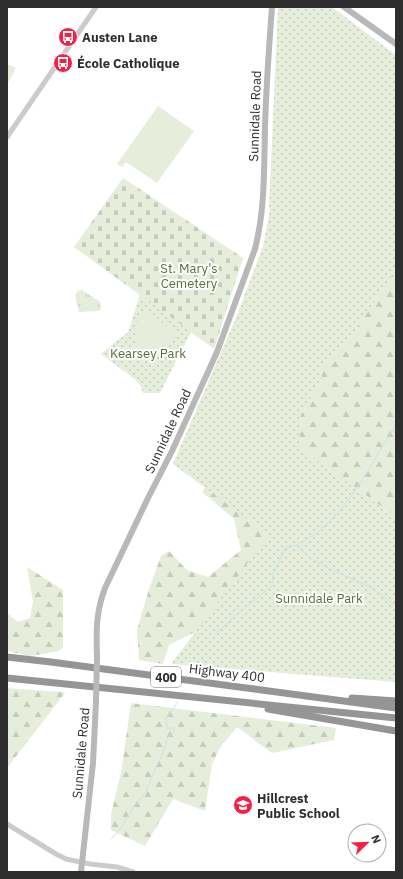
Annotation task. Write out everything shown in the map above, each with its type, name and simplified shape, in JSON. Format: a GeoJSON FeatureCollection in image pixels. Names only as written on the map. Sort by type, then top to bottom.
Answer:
{"type":"FeatureCollection","features":[{"type":"Feature","properties":{"kind":"highway","name":"Highway 400"},"geometry":{"type":"LineString","coordinates":[[7,657],[270,690],[396,708]]}},
{"type":"Feature","properties":{"kind":"highway","name":"Highway 400"},"geometry":{"type":"LineString","coordinates":[[7,678],[396,718]]}},
{"type":"Feature","properties":{"kind":"highway"},"geometry":{"type":"LineString","coordinates":[[325,699],[350,698],[396,700]]}},
{"type":"Feature","properties":{"kind":"highway"},"geometry":{"type":"LineString","coordinates":[[213,699],[396,731]]}},
{"type":"Feature","properties":{"kind":"main road","name":"Sunnidale Road"},"geometry":{"type":"LineString","coordinates":[[81,872],[93,763],[96,701],[97,618],[100,601],[148,498],[172,451],[217,352],[260,232],[263,206],[266,94],[272,7]]}},
{"type":"Feature","properties":{"kind":"main road"},"geometry":{"type":"LineString","coordinates":[[344,7],[396,44]]}},
{"type":"Feature","properties":{"kind":"street"},"geometry":{"type":"LineString","coordinates":[[7,137],[96,7]]}},
{"type":"Feature","properties":{"kind":"street"},"geometry":{"type":"LineString","coordinates":[[7,824],[66,859],[82,863],[118,867],[133,872]]}},
{"type":"Feature","properties":{"kind":"green space","name":"Sunnidale Park"},"geometry":{"type":"Polygon","coordinates":[[[278,7],[332,7],[396,55],[396,268],[354,333],[321,366],[322,378],[300,417],[300,448],[396,517],[396,682],[171,664],[269,535],[173,464],[238,313],[263,246],[270,210],[278,7]]]}},
{"type":"Feature","properties":{"kind":"green space"},"geometry":{"type":"Polygon","coordinates":[[[7,64],[16,68],[7,85],[7,64]]]}},
{"type":"Feature","properties":{"kind":"green space"},"geometry":{"type":"Polygon","coordinates":[[[158,106],[194,131],[157,183],[126,162],[122,167],[117,164],[158,106]]]}},
{"type":"Feature","properties":{"kind":"green space","name":"St. Mary's Cemetery"},"geometry":{"type":"Polygon","coordinates":[[[123,178],[243,258],[214,349],[74,247],[123,178]]]}},
{"type":"Feature","properties":{"kind":"green space"},"geometry":{"type":"Polygon","coordinates":[[[396,268],[396,517],[300,448],[300,417],[322,378],[321,366],[354,333],[396,268]]]}},
{"type":"Feature","properties":{"kind":"green space"},"geometry":{"type":"Polygon","coordinates":[[[82,290],[100,302],[101,309],[98,311],[79,312],[75,295],[78,291],[82,290]]]}},
{"type":"Feature","properties":{"kind":"green space","name":"Kearsey Park"},"geometry":{"type":"Polygon","coordinates":[[[140,294],[191,332],[160,393],[143,393],[136,380],[101,354],[128,332],[140,294]]]}},
{"type":"Feature","properties":{"kind":"green space"},"geometry":{"type":"Polygon","coordinates":[[[145,308],[176,334],[151,365],[139,353],[135,338],[138,320],[145,308]]]}},
{"type":"Feature","properties":{"kind":"green space"},"geometry":{"type":"Polygon","coordinates":[[[209,482],[282,522],[199,630],[169,645],[163,664],[139,660],[137,630],[149,589],[161,556],[169,551],[187,570],[208,577],[241,550],[234,519],[202,492],[209,482]]]}},
{"type":"Feature","properties":{"kind":"green space"},"geometry":{"type":"Polygon","coordinates":[[[27,567],[63,590],[63,647],[59,651],[30,656],[7,651],[7,613],[18,622],[30,618],[33,602],[27,567]]]}},
{"type":"Feature","properties":{"kind":"green space"},"geometry":{"type":"Polygon","coordinates":[[[7,688],[65,693],[7,768],[7,688]]]}},
{"type":"Feature","properties":{"kind":"green space"},"geometry":{"type":"Polygon","coordinates":[[[131,703],[336,728],[334,740],[272,753],[237,727],[221,746],[212,764],[205,811],[173,799],[145,846],[111,830],[111,814],[121,773],[131,703]]]}},
{"type":"Feature","properties":{"kind":"waterway"},"geometry":{"type":"LineString","coordinates":[[215,634],[272,586],[273,575],[284,549],[303,541],[321,530],[336,515],[350,498],[396,425]]}},
{"type":"Feature","properties":{"kind":"waterway"},"geometry":{"type":"LineString","coordinates":[[297,546],[310,558],[372,588],[396,606]]}},
{"type":"Feature","properties":{"kind":"waterway"},"geometry":{"type":"LineString","coordinates":[[189,674],[202,666],[204,660]]}},
{"type":"Feature","properties":{"kind":"waterway"},"geometry":{"type":"LineString","coordinates":[[111,839],[120,829],[133,808],[145,793],[166,745],[167,738],[173,732],[174,728],[167,728],[166,719],[178,702]]}},
{"type":"Feature","properties":{"kind":"place","name":"Austen Lane"},"geometry":{"type":"Point","coordinates":[68,37]}},
{"type":"Feature","properties":{"kind":"place","name":"École Catholique"},"geometry":{"type":"Point","coordinates":[63,63]}},
{"type":"Feature","properties":{"kind":"place","name":"Hillcrest Public School"},"geometry":{"type":"Point","coordinates":[243,805]}}]}
